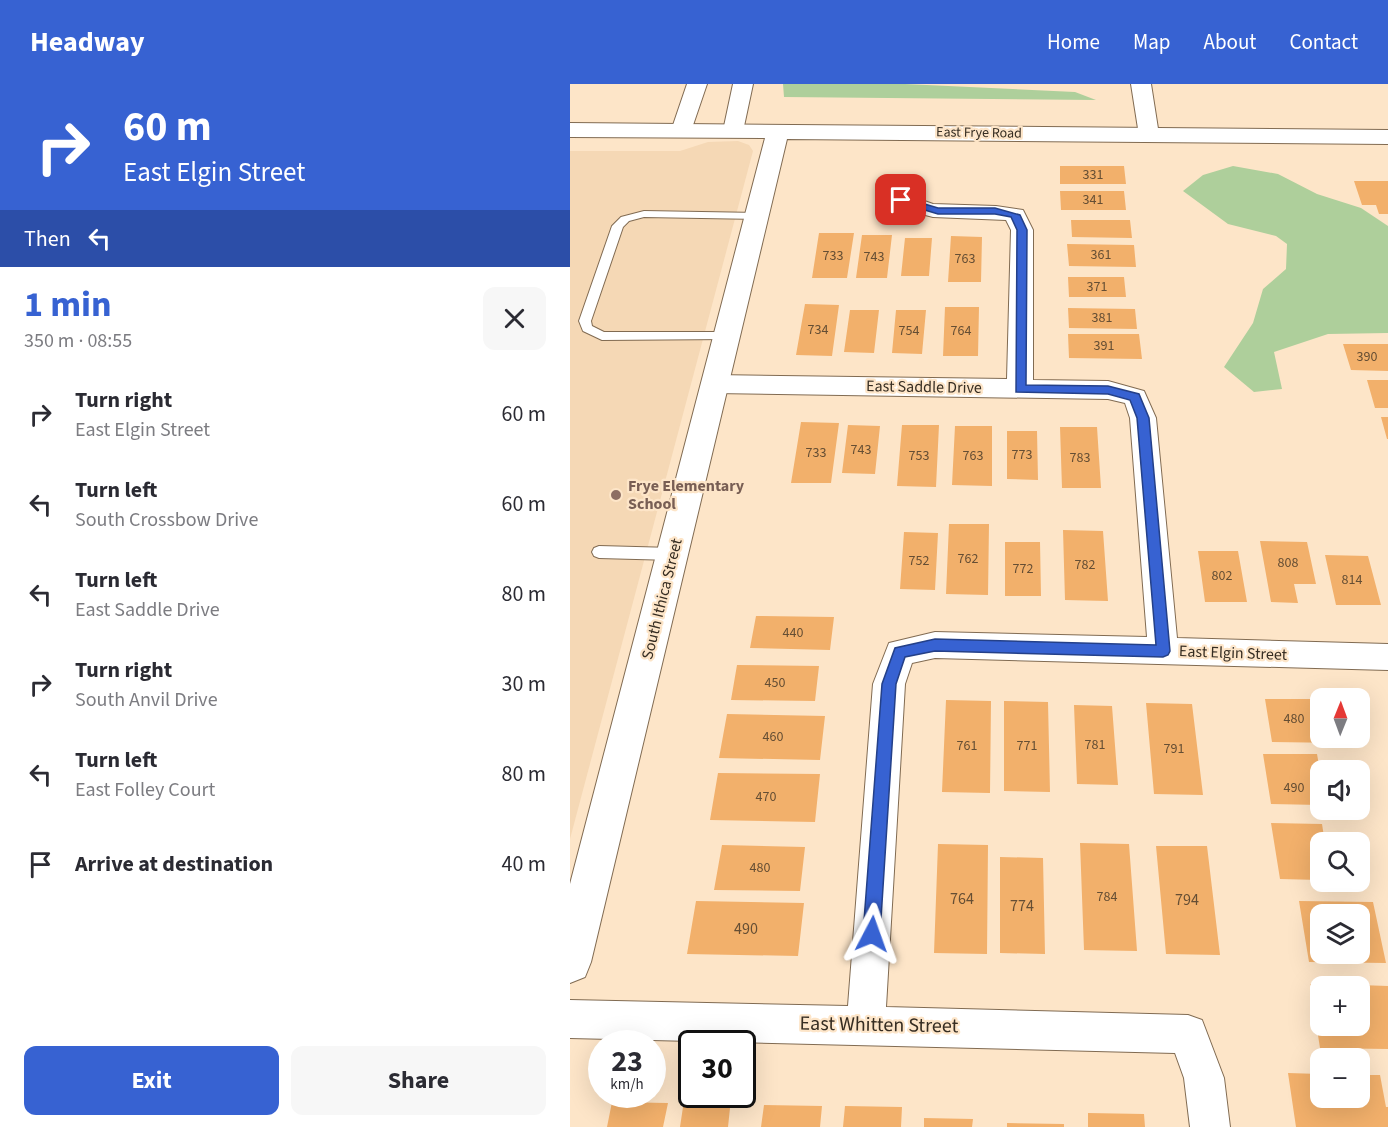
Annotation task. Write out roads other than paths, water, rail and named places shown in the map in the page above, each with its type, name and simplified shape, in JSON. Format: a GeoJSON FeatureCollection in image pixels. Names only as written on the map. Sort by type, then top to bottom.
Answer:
{"type":"FeatureCollection","features":[{"type":"Feature","properties":{"kind":"street"},"geometry":{"type":"LineString","coordinates":[[681,131],[697,84]]}},
{"type":"Feature","properties":{"kind":"street"},"geometry":{"type":"LineString","coordinates":[[733,131],[743,84]]}},
{"type":"Feature","properties":{"kind":"street"},"geometry":{"type":"LineString","coordinates":[[1141,84],[1149,135]]}},
{"type":"Feature","properties":{"kind":"street","name":"East Frye Road"},"geometry":{"type":"LineString","coordinates":[[570,130],[1388,137]]}},
{"type":"Feature","properties":{"kind":"street","name":"South Ithica Street"},"geometry":{"type":"LineString","coordinates":[[570,962],[726,336],[759,216],[778,131]]}},
{"type":"Feature","properties":{"kind":"street"},"geometry":{"type":"LineString","coordinates":[[890,195],[912,205],[938,211],[995,211],[1015,215],[1022,230],[1020,389]]}},
{"type":"Feature","properties":{"kind":"street","name":"East Saddle Drive"},"geometry":{"type":"LineString","coordinates":[[714,384],[1108,390],[1135,397],[1143,418],[1163,651]]}},
{"type":"Feature","properties":{"kind":"street","name":"East Elgin Street"},"geometry":{"type":"LineString","coordinates":[[866,1025],[889,684],[900,652],[935,645],[1163,651],[1387,662]]}},
{"type":"Feature","properties":{"kind":"street","name":"East Whitten Street"},"geometry":{"type":"LineString","coordinates":[[570,1019],[1188,1034],[1204,1078],[1210,1127]]}},
{"type":"Feature","properties":{"kind":"lane"},"geometry":{"type":"LineString","coordinates":[[726,336],[602,336],[587,328],[585,321],[618,226],[625,219],[644,214],[759,216]]}},
{"type":"Feature","properties":{"kind":"lane"},"geometry":{"type":"LineString","coordinates":[[599,552],[673,554]]}},
{"type":"Feature","properties":{"kind":"place","name":"Frye Elementary School"},"geometry":{"type":"Point","coordinates":[616,495]}}]}
